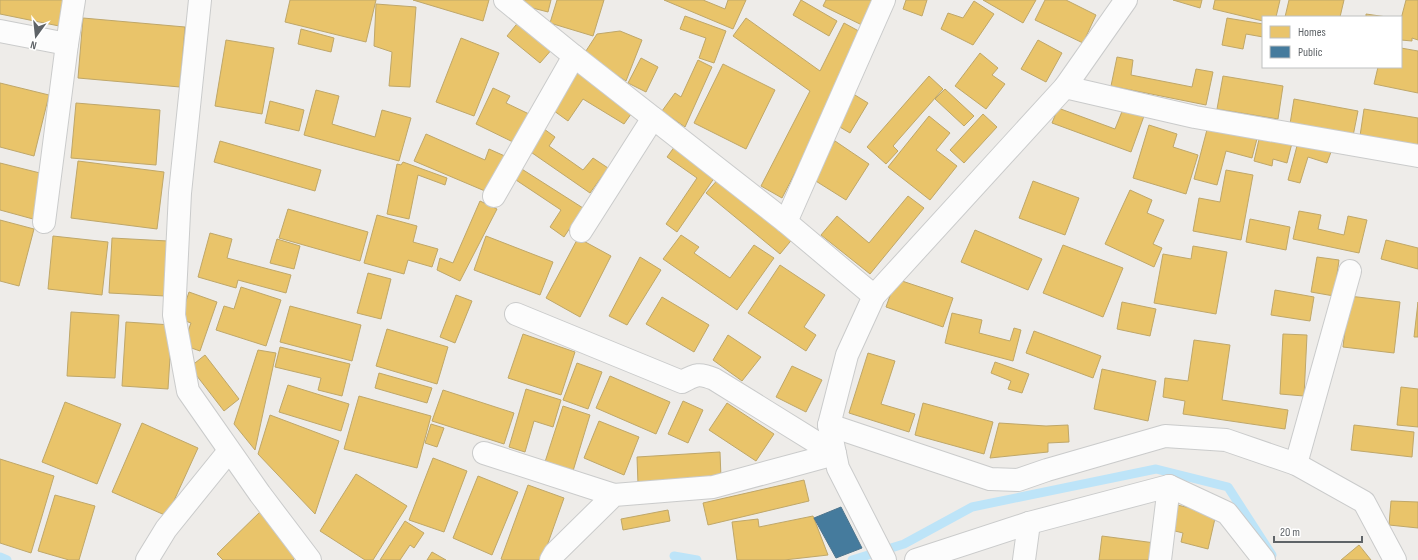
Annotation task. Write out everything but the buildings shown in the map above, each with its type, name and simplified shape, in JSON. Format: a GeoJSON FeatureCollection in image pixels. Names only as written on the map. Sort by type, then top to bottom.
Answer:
{"type":"FeatureCollection","features":[{"type":"Feature","properties":{"kind":"street"},"geometry":{"type":"LineString","coordinates":[[44,222],[74,0]]}},
{"type":"Feature","properties":{"kind":"street"},"geometry":{"type":"LineString","coordinates":[[200,0],[180,193],[174,316],[188,391],[260,494],[310,560]]}},
{"type":"Feature","properties":{"kind":"street"},"geometry":{"type":"LineString","coordinates":[[505,0],[786,222],[874,296]]}},
{"type":"Feature","properties":{"kind":"street"},"geometry":{"type":"LineString","coordinates":[[786,222],[884,0]]}},
{"type":"Feature","properties":{"kind":"street"},"geometry":{"type":"LineString","coordinates":[[885,560],[838,468],[829,425],[846,355],[874,296],[1065,87],[1126,0]]}},
{"type":"Feature","properties":{"kind":"street"},"geometry":{"type":"LineString","coordinates":[[0,31],[67,44]]}},
{"type":"Feature","properties":{"kind":"street"},"geometry":{"type":"LineString","coordinates":[[494,196],[574,56]]}},
{"type":"Feature","properties":{"kind":"street"},"geometry":{"type":"LineString","coordinates":[[1065,87],[1195,117],[1418,156]]}},
{"type":"Feature","properties":{"kind":"street"},"geometry":{"type":"LineString","coordinates":[[581,231],[653,118]]}},
{"type":"Feature","properties":{"kind":"street"},"geometry":{"type":"LineString","coordinates":[[1296,464],[1350,271]]}},
{"type":"Feature","properties":{"kind":"street"},"geometry":{"type":"LineString","coordinates":[[516,314],[682,382],[693,375],[703,374],[714,379],[835,454]]}},
{"type":"Feature","properties":{"kind":"street"},"geometry":{"type":"LineString","coordinates":[[829,425],[990,479],[1018,480],[1047,470],[1165,436],[1226,440],[1296,464],[1364,502],[1394,560]]}},
{"type":"Feature","properties":{"kind":"street"},"geometry":{"type":"LineString","coordinates":[[147,560],[166,529],[229,451]]}},
{"type":"Feature","properties":{"kind":"street"},"geometry":{"type":"LineString","coordinates":[[484,453],[614,495],[713,487],[835,454]]}},
{"type":"Feature","properties":{"kind":"street"},"geometry":{"type":"LineString","coordinates":[[1160,560],[1169,486]]}},
{"type":"Feature","properties":{"kind":"street"},"geometry":{"type":"LineString","coordinates":[[916,560],[1029,523],[1169,486],[1227,513],[1264,560]]}},
{"type":"Feature","properties":{"kind":"street"},"geometry":{"type":"LineString","coordinates":[[551,560],[555,553],[614,495]]}},
{"type":"Feature","properties":{"kind":"street"},"geometry":{"type":"LineString","coordinates":[[1024,560],[1029,523]]}},
{"type":"Feature","properties":{"kind":"waterway"},"geometry":{"type":"LineString","coordinates":[[852,560],[904,544],[972,507],[1156,469],[1228,487],[1272,555]]}},
{"type":"Feature","properties":{"kind":"waterway"},"geometry":{"type":"LineString","coordinates":[[674,556],[697,560]]}},
{"type":"Feature","properties":{"kind":"waterway"},"geometry":{"type":"LineString","coordinates":[[0,557],[7,560]]}}]}
